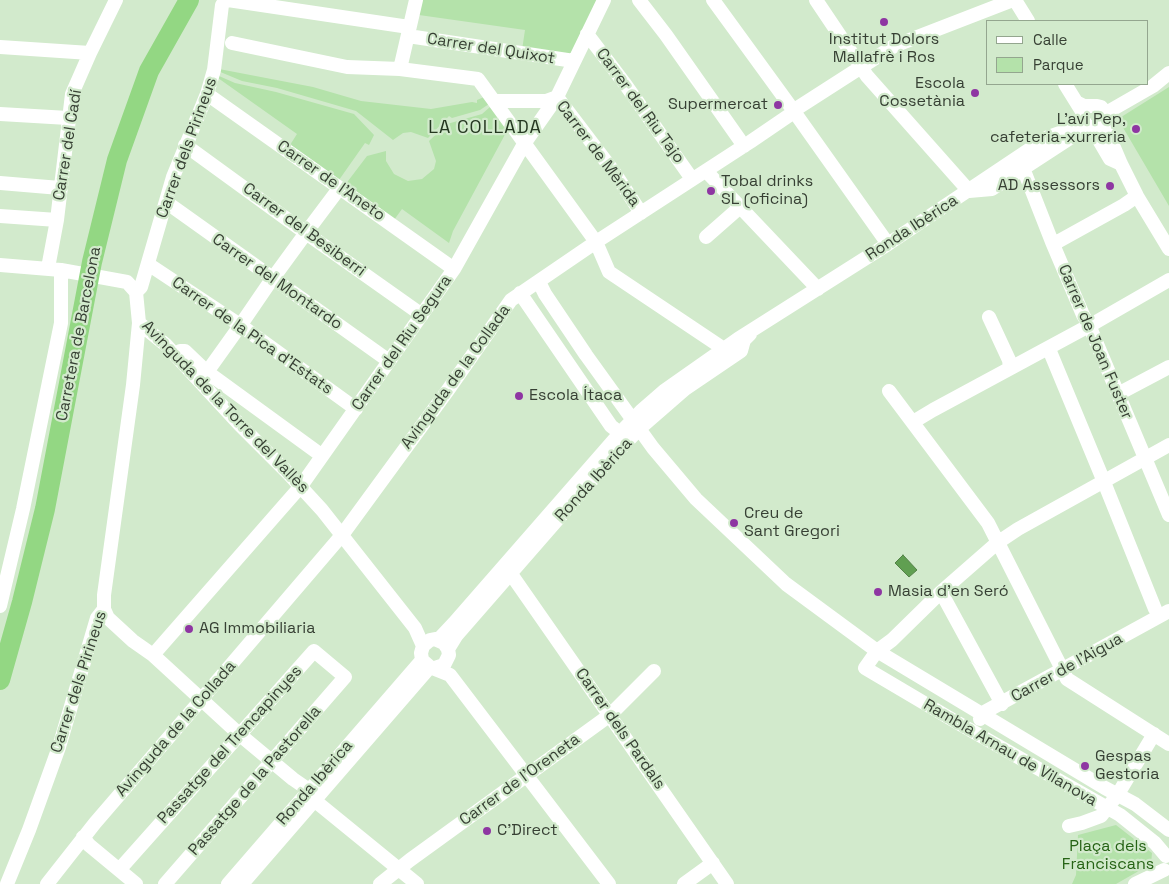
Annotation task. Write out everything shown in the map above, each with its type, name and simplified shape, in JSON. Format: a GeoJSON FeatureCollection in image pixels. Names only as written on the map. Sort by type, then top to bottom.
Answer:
{"type":"FeatureCollection","features":[{"type":"Feature","properties":{"kind":"highway","name":"Carretera de Barcelona"},"geometry":{"type":"LineString","coordinates":[[0,680],[45,509],[92,262],[117,160],[149,72],[189,0]]}},
{"type":"Feature","properties":{"kind":"street","name":"Carrer del Cadí"},"geometry":{"type":"LineString","coordinates":[[0,606],[23,509],[61,322],[55,269],[57,220],[72,94],[116,0]]}},
{"type":"Feature","properties":{"kind":"street","name":"Carrer del Quixot"},"geometry":{"type":"LineString","coordinates":[[227,0],[574,61]]}},
{"type":"Feature","properties":{"kind":"street","name":"Carrer dels Pirineus"},"geometry":{"type":"LineString","coordinates":[[132,287],[141,287],[173,177],[207,94],[214,70],[222,5],[227,0]]}},
{"type":"Feature","properties":{"kind":"street"},"geometry":{"type":"LineString","coordinates":[[400,70],[416,0]]}},
{"type":"Feature","properties":{"kind":"street","name":"Carrer del Riu Segura"},"geometry":{"type":"LineString","coordinates":[[153,655],[301,486],[321,455],[356,409],[454,269],[524,144],[557,97],[604,0]]}},
{"type":"Feature","properties":{"kind":"street"},"geometry":{"type":"LineString","coordinates":[[639,0],[744,146]]}},
{"type":"Feature","properties":{"kind":"street"},"geometry":{"type":"LineString","coordinates":[[712,0],[888,244]]}},
{"type":"Feature","properties":{"kind":"street"},"geometry":{"type":"LineString","coordinates":[[816,0],[867,76],[969,191]]}},
{"type":"Feature","properties":{"kind":"street"},"geometry":{"type":"LineString","coordinates":[[1014,0],[1027,20]]}},
{"type":"Feature","properties":{"kind":"street","name":"Avinguda de la Collada"},"geometry":{"type":"LineString","coordinates":[[47,884],[83,837],[342,534],[448,390],[511,300],[580,252],[744,146],[794,112],[798,106],[894,46],[1014,0]]}},
{"type":"Feature","properties":{"kind":"street","name":"Carrer del Riu Tajo"},"geometry":{"type":"LineString","coordinates":[[587,34],[692,179]]}},
{"type":"Feature","properties":{"kind":"street"},"geometry":{"type":"LineString","coordinates":[[232,44],[347,67],[400,70],[478,79],[596,242],[609,272],[724,349]]}},
{"type":"Feature","properties":{"kind":"street"},"geometry":{"type":"LineString","coordinates":[[0,47],[90,53]]}},
{"type":"Feature","properties":{"kind":"street"},"geometry":{"type":"LineString","coordinates":[[1149,82],[1165,75]]}},
{"type":"Feature","properties":{"kind":"street"},"geometry":{"type":"LineString","coordinates":[[1092,116],[1153,86],[1165,75]]}},
{"type":"Feature","properties":{"kind":"street"},"geometry":{"type":"LineString","coordinates":[[1066,85],[1092,116],[1100,142],[1110,159],[1121,164],[1137,196],[1169,249]]}},
{"type":"Feature","properties":{"kind":"street"},"geometry":{"type":"LineString","coordinates":[[1092,116],[1129,90],[1141,85]]}},
{"type":"Feature","properties":{"kind":"street","name":"Carrer de l'Aneto"},"geometry":{"type":"LineString","coordinates":[[207,94],[454,269]]}},
{"type":"Feature","properties":{"kind":"street","name":"Carrer de Mèrida"},"geometry":{"type":"LineString","coordinates":[[494,101],[546,101],[557,97],[614,172],[641,212]]}},
{"type":"Feature","properties":{"kind":"street"},"geometry":{"type":"LineString","coordinates":[[0,114],[68,118]]}},
{"type":"Feature","properties":{"kind":"street","name":"Ronda Ibèrica"},"geometry":{"type":"LineString","coordinates":[[228,884],[311,795],[435,654],[456,636],[511,574],[636,424],[678,380],[969,191],[1048,137],[1092,116]]}},
{"type":"Feature","properties":{"kind":"street","name":"Ronda Ibèrica"},"geometry":{"type":"LineString","coordinates":[[969,191],[992,189],[1024,168],[1092,116]]}},
{"type":"Feature","properties":{"kind":"street","name":"Carrer del Besiberri"},"geometry":{"type":"LineString","coordinates":[[185,145],[422,315]]}},
{"type":"Feature","properties":{"kind":"street","name":"Carrer de Joan Fuster"},"geometry":{"type":"LineString","coordinates":[[1024,168],[1056,241],[1083,315],[1090,325],[1169,515]]}},
{"type":"Feature","properties":{"kind":"street","name":"Carrer del Riu Tajo"},"geometry":{"type":"LineString","coordinates":[[706,171],[739,208],[818,289]]}},
{"type":"Feature","properties":{"kind":"street"},"geometry":{"type":"LineString","coordinates":[[0,183],[60,188]]}},
{"type":"Feature","properties":{"kind":"street"},"geometry":{"type":"LineString","coordinates":[[207,372],[335,194]]}},
{"type":"Feature","properties":{"kind":"street"},"geometry":{"type":"LineString","coordinates":[[1056,241],[1124,205],[1137,196]]}},
{"type":"Feature","properties":{"kind":"street","name":"Carrer del Montardo"},"geometry":{"type":"LineString","coordinates":[[166,202],[389,361]]}},
{"type":"Feature","properties":{"kind":"street"},"geometry":{"type":"LineString","coordinates":[[706,237],[739,208]]}},
{"type":"Feature","properties":{"kind":"street"},"geometry":{"type":"LineString","coordinates":[[0,216],[57,220]]}},
{"type":"Feature","properties":{"kind":"street"},"geometry":{"type":"LineString","coordinates":[[580,252],[606,265]]}},
{"type":"Feature","properties":{"kind":"street","name":"Carrer de la Pica d'Estats"},"geometry":{"type":"LineString","coordinates":[[148,264],[240,325],[356,409]]}},
{"type":"Feature","properties":{"kind":"street"},"geometry":{"type":"LineString","coordinates":[[0,265],[55,269],[132,287]]}},
{"type":"Feature","properties":{"kind":"street"},"geometry":{"type":"LineString","coordinates":[[913,422],[1169,280]]}},
{"type":"Feature","properties":{"kind":"street","name":"Rambla Arnau de Vilanova"},"geometry":{"type":"LineString","coordinates":[[539,282],[586,355],[636,424],[696,499],[786,584],[877,651],[1135,804],[1169,830]]}},
{"type":"Feature","properties":{"kind":"street","name":"Avinguda de la Torre del Vallès"},"geometry":{"type":"LineString","coordinates":[[132,287],[139,323],[166,345],[239,424],[301,486],[342,534],[435,654]]}},
{"type":"Feature","properties":{"kind":"street"},"geometry":{"type":"LineString","coordinates":[[520,293],[611,426],[620,433]]}},
{"type":"Feature","properties":{"kind":"street"},"geometry":{"type":"LineString","coordinates":[[989,317],[1009,360],[1010,368]]}},
{"type":"Feature","properties":{"kind":"street","name":"Carrer dels Pirineus"},"geometry":{"type":"LineString","coordinates":[[7,884],[59,747],[97,618],[104,609],[104,595],[133,385],[139,323]]}},
{"type":"Feature","properties":{"kind":"street","name":"Ronda Ibèrica"},"geometry":{"type":"LineString","coordinates":[[435,654],[454,623],[620,433],[636,424],[741,351],[744,340],[754,329]]}},
{"type":"Feature","properties":{"kind":"street"},"geometry":{"type":"LineString","coordinates":[[239,424],[180,351],[185,351],[207,372],[321,455]]}},
{"type":"Feature","properties":{"kind":"street"},"geometry":{"type":"LineString","coordinates":[[1051,354],[1104,482],[1162,610]]}},
{"type":"Feature","properties":{"kind":"street"},"geometry":{"type":"LineString","coordinates":[[1118,394],[1169,366]]}},
{"type":"Feature","properties":{"kind":"street"},"geometry":{"type":"LineString","coordinates":[[889,391],[988,523],[1067,679],[1169,744]]}},
{"type":"Feature","properties":{"kind":"street"},"geometry":{"type":"LineString","coordinates":[[877,651],[892,640],[941,592],[997,543],[1018,529],[1146,460],[1169,445]]}},
{"type":"Feature","properties":{"kind":"street","name":"Carrer dels Pardals"},"geometry":{"type":"LineString","coordinates":[[511,574],[727,884]]}},
{"type":"Feature","properties":{"kind":"street"},"geometry":{"type":"LineString","coordinates":[[941,592],[1002,704]]}},
{"type":"Feature","properties":{"kind":"street"},"geometry":{"type":"LineString","coordinates":[[104,609],[108,618],[133,641],[153,655],[239,734],[418,884]]}},
{"type":"Feature","properties":{"kind":"street","name":"Carrer de l'Aigua"},"geometry":{"type":"LineString","coordinates":[[981,714],[1063,670],[1162,610]]}},
{"type":"Feature","properties":{"kind":"street","name":"Passatge del Trencapinyes"},"geometry":{"type":"LineString","coordinates":[[119,870],[314,651],[345,677]]}},
{"type":"Feature","properties":{"kind":"street","name":"Rambla Arnau de Vilanova"},"geometry":{"type":"LineString","coordinates":[[877,651],[865,668],[1120,815],[1167,853]]}},
{"type":"Feature","properties":{"kind":"street"},"geometry":{"type":"LineString","coordinates":[[435,654],[609,884]]}},
{"type":"Feature","properties":{"kind":"street","name":"Carrer de l'Oreneta"},"geometry":{"type":"LineString","coordinates":[[380,884],[399,868],[610,715],[654,670]]}},
{"type":"Feature","properties":{"kind":"street","name":"Passatge de la Pastorella"},"geometry":{"type":"LineString","coordinates":[[165,884],[345,677]]}},
{"type":"Feature","properties":{"kind":"street"},"geometry":{"type":"LineString","coordinates":[[973,731],[981,714]]}},
{"type":"Feature","properties":{"kind":"street"},"geometry":{"type":"LineString","coordinates":[[1069,826],[1101,816],[1118,794],[1154,734]]}},
{"type":"Feature","properties":{"kind":"street","name":"Ronda Ibèrica"},"geometry":{"type":"LineString","coordinates":[[242,884],[311,795]]}},
{"type":"Feature","properties":{"kind":"street"},"geometry":{"type":"LineString","coordinates":[[83,837],[89,845],[136,884]]}},
{"type":"Feature","properties":{"kind":"street"},"geometry":{"type":"LineString","coordinates":[[1135,884],[1167,874],[1163,864],[1167,853]]}},
{"type":"Feature","properties":{"kind":"street"},"geometry":{"type":"LineString","coordinates":[[684,884],[713,863]]}},
{"type":"Feature","properties":{"kind":"green space"},"geometry":{"type":"Polygon","coordinates":[[[422,0],[597,0],[570,55],[522,50],[525,30],[419,15],[422,0]]]}},
{"type":"Feature","properties":{"kind":"green space"},"geometry":{"type":"Polygon","coordinates":[[[219,69],[313,87],[361,101],[431,109],[472,102],[477,103],[477,100],[484,97],[489,104],[480,110],[452,118],[449,116],[428,138],[411,132],[403,133],[393,140],[356,111],[277,88],[242,81],[218,71],[219,69]]]}},
{"type":"Feature","properties":{"kind":"green space"},"geometry":{"type":"Polygon","coordinates":[[[219,76],[235,83],[276,92],[354,114],[374,135],[369,145],[365,143],[339,180],[290,145],[297,134],[218,78],[219,76]]]}},
{"type":"Feature","properties":{"kind":"green space"},"geometry":{"type":"Polygon","coordinates":[[[1169,87],[1169,206],[1118,119],[1169,87]]]}},
{"type":"Feature","properties":{"kind":"green space"},"geometry":{"type":"Polygon","coordinates":[[[490,107],[508,129],[453,231],[449,243],[402,209],[394,220],[345,185],[367,156],[386,151],[386,161],[394,174],[408,181],[422,179],[434,169],[436,161],[429,141],[447,124],[482,114],[490,107]]]}},
{"type":"Feature","properties":{"kind":"green space","name":"Plaça dels Franciscans"},"geometry":{"type":"Polygon","coordinates":[[[1116,825],[1152,853],[1151,864],[1116,884],[1072,884],[1076,875],[1078,835],[1116,825]]]}},
{"type":"Feature","properties":{"kind":"shaded area"},"geometry":{"type":"Polygon","coordinates":[[[903,555],[917,570],[909,577],[895,563],[903,555]]]}},
{"type":"Feature","properties":{"kind":"place","name":"Institut Dolors Mallafrè i Ros"},"geometry":{"type":"Point","coordinates":[884,22]}},
{"type":"Feature","properties":{"kind":"place","name":"Escola Cossetània"},"geometry":{"type":"Point","coordinates":[975,93]}},
{"type":"Feature","properties":{"kind":"place","name":"Supermercat"},"geometry":{"type":"Point","coordinates":[778,105]}},
{"type":"Feature","properties":{"kind":"place","name":"L'avi Pep, cafeteria-xurreria"},"geometry":{"type":"Point","coordinates":[1136,129]}},
{"type":"Feature","properties":{"kind":"place","name":"AD Assessors"},"geometry":{"type":"Point","coordinates":[1110,186]}},
{"type":"Feature","properties":{"kind":"place","name":"Tobal drinks SL (oficina)"},"geometry":{"type":"Point","coordinates":[711,191]}},
{"type":"Feature","properties":{"kind":"place","name":"Escola Ítaca"},"geometry":{"type":"Point","coordinates":[519,396]}},
{"type":"Feature","properties":{"kind":"place","name":"Creu de Sant Gregori"},"geometry":{"type":"Point","coordinates":[734,523]}},
{"type":"Feature","properties":{"kind":"place","name":"Masia d'en Seró"},"geometry":{"type":"Point","coordinates":[878,592]}},
{"type":"Feature","properties":{"kind":"place","name":"AG Immobiliaria"},"geometry":{"type":"Point","coordinates":[189,629]}},
{"type":"Feature","properties":{"kind":"place","name":"Gespas Gestoria"},"geometry":{"type":"Point","coordinates":[1085,766]}},
{"type":"Feature","properties":{"kind":"place","name":"C'Direct"},"geometry":{"type":"Point","coordinates":[487,831]}},
{"type":"Feature","properties":{"kind":"district","name":"LA COLLADA"},"geometry":{"type":"Point","coordinates":[485,128]}}]}
